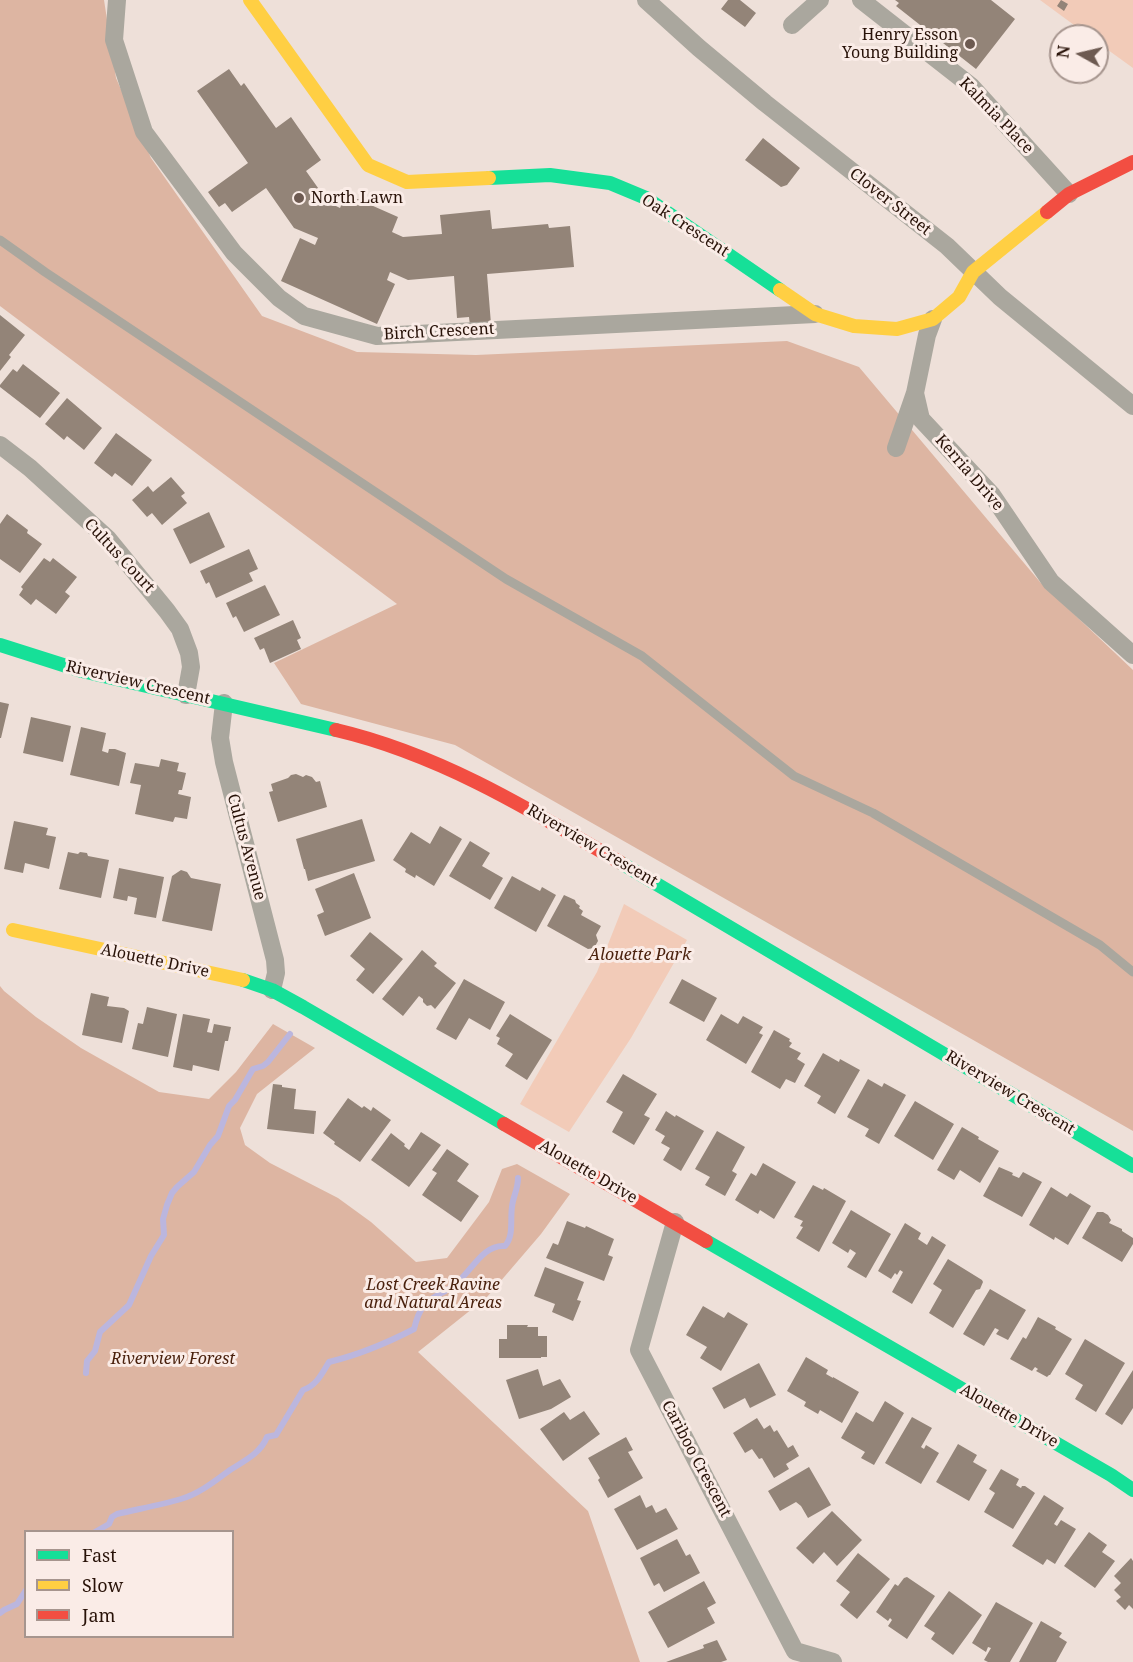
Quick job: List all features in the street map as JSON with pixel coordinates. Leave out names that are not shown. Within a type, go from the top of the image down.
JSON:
[{"type":"street","name":"Birch Crescent","points":[[117,0],[114,40],[144,132],[234,252],[279,298],[304,316],[377,336],[815,314]]},
{"type":"street","name":"Oak Crescent","points":[[250,0],[368,165],[407,182],[550,175],[610,183],[646,198],[815,314],[854,326],[897,328],[933,319],[959,297],[973,272],[1069,194],[1133,162]]},
{"type":"street","name":"Clover Street","points":[[646,0],[765,103],[947,246],[1000,297],[1133,406]]},
{"type":"street","points":[[792,24],[820,0]]},
{"type":"street","name":"Kalmia Place","points":[[861,0],[971,86],[1069,194]]},
{"type":"street","name":"Kerria Drive","points":[[933,319],[927,335],[915,393],[921,419],[992,495],[1051,582],[1133,655]]},
{"type":"street","points":[[896,448],[915,393]]},
{"type":"street","name":"Cultus Court","points":[[0,445],[30,468],[108,539],[168,611],[180,629],[189,653],[190,667],[186,695]]},
{"type":"street","name":"Riverview Crescent","points":[[0,645],[82,671],[312,724],[385,744],[453,770],[535,812],[1133,1166]]},
{"type":"street","name":"Cultus Avenue","points":[[224,703],[220,738],[224,762],[275,960],[276,973],[272,990]]},
{"type":"street","name":"Alouette Drive","points":[[13,930],[234,978],[272,990],[1101,1469],[1133,1490]]},
{"type":"street","name":"Cariboo Crescent","points":[[675,1222],[639,1350],[795,1651],[833,1662]]},
{"type":"lane","points":[[0,240],[506,579],[642,656],[794,776],[873,813],[1100,945],[1133,972]]},
{"type":"green space","points":[[0,0],[104,0],[116,78],[151,158],[262,316],[357,352],[476,355],[787,341],[859,367],[1040,582],[1133,670],[1133,1131],[455,745],[301,704],[274,663],[397,604],[0,306]]},
{"type":"green space","points":[[1040,0],[1133,0],[1133,68],[1109,51],[1109,24],[1073,24]]},
{"type":"green space","name":"Alouette Park","points":[[624,904],[687,940],[631,1038],[569,1132],[520,1104],[597,972]]},
{"type":"green space","name":"Riverview Forest","points":[[0,986],[36,1017],[81,1048],[159,1092],[209,1099],[236,1072],[273,1024],[315,1048],[257,1094],[240,1128],[245,1145],[270,1163],[338,1198],[371,1222],[416,1262],[447,1258],[489,1202],[502,1169],[517,1164],[570,1194],[541,1234],[487,1297],[418,1352],[588,1511],[640,1662],[0,1662]]},
{"type":"building","points":[[728,0],[740,0],[756,13],[745,27],[721,9]]},
{"type":"building","name":"Henry Esson Young Building","points":[[895,0],[991,0],[1015,19],[976,69],[896,6],[899,3]]},
{"type":"building","points":[[1061,0],[1068,4],[1064,11],[1057,6]]},
{"type":"building","name":"North Lawn","points":[[229,69],[241,86],[244,83],[276,128],[291,117],[321,160],[306,171],[328,202],[340,208],[346,194],[398,217],[392,232],[403,237],[442,234],[440,215],[490,210],[492,229],[548,224],[549,228],[570,226],[574,267],[487,274],[491,324],[470,326],[469,317],[457,318],[454,276],[408,280],[390,272],[387,280],[395,284],[377,324],[281,281],[300,238],[315,245],[318,238],[294,228],[266,188],[232,212],[225,203],[219,207],[208,192],[248,163],[197,91]]},
{"type":"building","points":[[763,138],[800,168],[787,185],[781,187],[745,160]]},
{"type":"building","points":[[0,315],[25,335],[0,371]]},
{"type":"building","points":[[23,364],[60,393],[40,418],[0,387],[13,369],[17,372]]},
{"type":"building","points":[[67,398],[102,428],[84,450],[67,436],[64,440],[45,424]]},
{"type":"building","points":[[116,433],[152,460],[132,486],[115,473],[112,477],[94,463]]},
{"type":"building","points":[[171,477],[185,493],[181,496],[187,503],[162,525],[152,513],[147,517],[132,500],[148,486],[153,492]]},
{"type":"building","points":[[209,512],[225,547],[190,564],[173,529]]},
{"type":"building","points":[[7,514],[42,544],[20,573],[0,559],[0,524]]},
{"type":"building","points":[[249,549],[258,569],[249,573],[253,581],[216,598],[209,582],[206,584],[200,571]]},
{"type":"building","points":[[44,558],[50,562],[53,558],[77,577],[65,592],[70,596],[56,614],[36,599],[31,605],[19,595],[23,589],[21,587]]},
{"type":"building","points":[[265,585],[280,615],[244,632],[236,616],[233,618],[226,603]]},
{"type":"building","points":[[293,620],[301,638],[297,640],[301,649],[270,663],[264,648],[260,650],[254,638]]},
{"type":"building","points":[[0,702],[9,704],[1,738],[0,738]]},
{"type":"building","points":[[31,717],[71,726],[63,762],[23,753]]},
{"type":"building","points":[[81,727],[106,733],[102,751],[108,753],[109,749],[115,749],[126,753],[119,786],[70,775]]},
{"type":"building","points":[[161,759],[179,763],[177,771],[186,773],[182,790],[179,790],[178,794],[191,797],[187,819],[175,817],[173,822],[135,814],[141,785],[130,783],[135,763],[159,767]]},
{"type":"building","points":[[296,774],[312,777],[316,782],[320,781],[327,807],[278,822],[269,792],[273,791],[271,784]]},
{"type":"building","points":[[362,819],[375,861],[308,881],[296,839]]},
{"type":"building","points":[[14,821],[48,828],[46,835],[56,837],[49,869],[25,863],[23,873],[4,869]]},
{"type":"building","points":[[440,826],[462,839],[434,886],[416,875],[415,878],[405,872],[406,869],[393,860],[411,832],[430,844]]},
{"type":"building","points":[[470,841],[490,853],[482,866],[503,878],[490,900],[449,876]]},
{"type":"building","points":[[68,852],[87,853],[88,856],[109,860],[101,898],[59,889]]},
{"type":"building","points":[[119,868],[164,877],[156,918],[134,914],[137,898],[128,896],[127,901],[113,898]]},
{"type":"building","points":[[181,870],[187,872],[191,878],[221,884],[212,931],[162,921],[172,876]]},
{"type":"building","points":[[354,873],[371,918],[325,936],[317,915],[324,912],[315,889]]},
{"type":"building","points":[[512,876],[540,891],[542,887],[556,895],[536,932],[494,908]]},
{"type":"building","points":[[564,895],[575,900],[583,911],[581,915],[601,926],[596,935],[598,941],[594,948],[588,949],[547,926]]},
{"type":"building","points":[[370,932],[403,959],[373,994],[356,980],[365,969],[350,956]]},
{"type":"building","points":[[422,950],[437,963],[434,966],[456,983],[435,1009],[431,1005],[427,1006],[419,996],[403,1016],[382,999]]},
{"type":"building","points":[[464,979],[505,1002],[490,1030],[469,1018],[456,1040],[436,1029]]},
{"type":"building","points":[[682,979],[717,998],[704,1022],[669,1003]]},
{"type":"building","points":[[91,993],[109,997],[107,1006],[124,1008],[129,1011],[122,1043],[82,1035]]},
{"type":"building","points":[[147,1007],[177,1014],[168,1057],[132,1049],[138,1023],[143,1024]]},
{"type":"building","points":[[183,1014],[210,1019],[207,1032],[212,1033],[214,1024],[231,1027],[228,1041],[225,1041],[219,1071],[193,1065],[192,1071],[173,1067]]},
{"type":"building","points":[[510,1014],[552,1040],[527,1080],[505,1066],[513,1054],[497,1044],[500,1038],[496,1036]]},
{"type":"building","points":[[721,1014],[738,1024],[743,1016],[763,1027],[759,1033],[763,1035],[746,1064],[706,1040]]},
{"type":"building","points":[[774,1030],[790,1039],[792,1043],[789,1047],[801,1053],[797,1059],[805,1064],[795,1083],[786,1079],[780,1089],[751,1072]]},
{"type":"building","points":[[823,1053],[860,1070],[835,1114],[817,1103],[821,1096],[804,1086]]},
{"type":"building","points":[[623,1074],[657,1094],[644,1115],[650,1118],[634,1145],[612,1132],[623,1112],[606,1102]]},
{"type":"building","points":[[868,1079],[882,1087],[884,1083],[906,1095],[879,1144],[865,1136],[869,1129],[847,1117]]},
{"type":"building","points":[[273,1084],[296,1089],[294,1109],[316,1111],[314,1134],[267,1129]]},
{"type":"building","points":[[348,1098],[362,1108],[364,1106],[371,1111],[373,1107],[391,1120],[360,1162],[334,1144],[335,1142],[323,1133]]},
{"type":"building","points":[[915,1101],[954,1124],[933,1160],[894,1136]]},
{"type":"building","points":[[666,1111],[704,1131],[681,1171],[663,1160],[670,1148],[661,1143],[665,1136],[655,1130]]},
{"type":"building","points":[[962,1127],[999,1151],[980,1183],[960,1170],[954,1180],[937,1170]]},
{"type":"building","points":[[717,1131],[745,1147],[732,1171],[737,1174],[725,1196],[705,1185],[710,1177],[695,1169]]},
{"type":"building","points":[[421,1132],[441,1145],[409,1187],[371,1160],[391,1133],[409,1150]]},
{"type":"building","points":[[447,1149],[469,1164],[457,1181],[479,1196],[461,1222],[422,1195],[437,1173],[432,1170]]},
{"type":"building","points":[[763,1163],[796,1182],[774,1219],[760,1210],[758,1214],[735,1200],[751,1173],[756,1176]]},
{"type":"building","points":[[999,1167],[1019,1178],[1023,1172],[1042,1182],[1022,1217],[983,1196]]},
{"type":"building","points":[[813,1185],[823,1190],[824,1188],[846,1201],[819,1252],[796,1238],[803,1227],[800,1226],[803,1221],[794,1217]]},
{"type":"building","points":[[1051,1187],[1067,1197],[1070,1193],[1091,1206],[1068,1245],[1055,1237],[1054,1240],[1029,1225]]},
{"type":"building","points":[[851,1210],[891,1234],[866,1278],[847,1267],[856,1253],[850,1249],[848,1253],[832,1243]]},
{"type":"building","points":[[1097,1212],[1108,1215],[1111,1220],[1109,1223],[1122,1229],[1133,1238],[1133,1244],[1122,1262],[1082,1238]]},
{"type":"building","points":[[567,1221],[585,1228],[586,1226],[614,1239],[608,1255],[613,1257],[604,1281],[546,1258],[553,1243],[558,1245]]},
{"type":"building","points":[[905,1223],[921,1233],[918,1239],[927,1245],[932,1236],[946,1245],[912,1304],[892,1292],[903,1272],[900,1270],[891,1279],[878,1271]]},
{"type":"building","points":[[948,1259],[983,1282],[953,1328],[929,1313],[942,1290],[933,1284]]},
{"type":"building","points":[[545,1267],[584,1282],[577,1300],[581,1301],[573,1321],[552,1312],[555,1304],[534,1296]]},
{"type":"building","points":[[990,1289],[1026,1310],[1008,1340],[996,1334],[999,1330],[995,1328],[984,1346],[963,1334]]},
{"type":"building","points":[[703,1306],[724,1318],[728,1312],[748,1324],[721,1371],[700,1358],[707,1347],[686,1335]]},
{"type":"building","points":[[1038,1317],[1072,1339],[1047,1377],[1036,1371],[1038,1369],[1035,1367],[1032,1371],[1010,1359],[1023,1337],[1026,1339]]},
{"type":"building","points":[[507,1325],[538,1327],[538,1336],[547,1336],[547,1357],[499,1358],[499,1339],[507,1339]]},
{"type":"building","points":[[1085,1339],[1125,1363],[1096,1412],[1075,1399],[1083,1385],[1065,1374]]},
{"type":"building","points":[[806,1357],[828,1370],[826,1374],[859,1392],[842,1423],[820,1410],[818,1414],[804,1406],[806,1402],[787,1391]]},
{"type":"building","points":[[759,1363],[776,1395],[750,1408],[745,1398],[724,1409],[712,1388]]},
{"type":"building","points":[[538,1369],[543,1386],[560,1379],[571,1397],[551,1409],[519,1419],[506,1380]]},
{"type":"building","points":[[1133,1370],[1133,1408],[1122,1425],[1105,1414]]},
{"type":"building","points":[[885,1401],[904,1413],[874,1465],[861,1458],[865,1452],[841,1438],[856,1412],[873,1422]]},
{"type":"building","points":[[584,1411],[600,1434],[563,1461],[540,1429],[564,1412],[570,1420]]},
{"type":"building","points":[[912,1417],[932,1428],[921,1447],[924,1449],[926,1445],[939,1453],[921,1484],[885,1463]]},
{"type":"building","points":[[757,1418],[764,1429],[770,1425],[774,1432],[777,1430],[788,1448],[793,1445],[799,1456],[786,1464],[789,1469],[774,1478],[762,1458],[759,1459],[752,1449],[745,1453],[733,1433]]},
{"type":"building","points":[[626,1437],[633,1450],[628,1452],[643,1478],[608,1498],[588,1458]]},
{"type":"building","points":[[958,1444],[977,1455],[973,1462],[987,1470],[969,1501],[936,1482]]},
{"type":"building","points":[[809,1467],[831,1505],[808,1518],[796,1502],[780,1511],[768,1491]]},
{"type":"building","points":[[1001,1469],[1019,1479],[1016,1485],[1021,1488],[1025,1486],[1035,1493],[1013,1529],[984,1512],[995,1493],[989,1489]]},
{"type":"building","points":[[640,1495],[646,1508],[652,1505],[656,1513],[666,1508],[678,1529],[637,1550],[614,1509]]},
{"type":"building","points":[[1044,1495],[1064,1508],[1054,1524],[1057,1526],[1061,1520],[1076,1529],[1055,1564],[1047,1559],[1043,1565],[1012,1546]]},
{"type":"building","points":[[832,1511],[862,1540],[837,1566],[824,1552],[813,1564],[796,1548]]},
{"type":"building","points":[[1089,1532],[1107,1545],[1102,1552],[1115,1561],[1095,1588],[1064,1566]]},
{"type":"building","points":[[677,1539],[686,1556],[690,1554],[700,1573],[664,1592],[659,1583],[654,1586],[640,1558]]},
{"type":"building","points":[[858,1553],[890,1579],[857,1619],[840,1605],[850,1592],[836,1581]]},
{"type":"building","points":[[1131,1558],[1133,1561],[1133,1609],[1129,1605],[1125,1610],[1116,1601],[1121,1597],[1114,1590],[1121,1583],[1114,1576]]},
{"type":"building","points":[[907,1577],[935,1596],[907,1639],[888,1626],[892,1620],[890,1618],[888,1621],[876,1612],[895,1584],[898,1586]]},
{"type":"building","points":[[704,1581],[716,1603],[707,1608],[715,1623],[668,1648],[648,1612]]},
{"type":"building","points":[[949,1591],[982,1615],[953,1655],[931,1639],[935,1633],[924,1626]]},
{"type":"building","points":[[996,1602],[1033,1623],[1010,1662],[984,1660],[991,1648],[988,1647],[986,1652],[972,1643]]},
{"type":"building","points":[[1041,1621],[1062,1633],[1059,1637],[1067,1642],[1056,1662],[1019,1662]]},
{"type":"building","points":[[717,1640],[727,1660],[721,1662],[666,1662],[704,1648],[703,1645]]},
{"type":"waterway","points":[[86,1373],[87,1361],[95,1351],[100,1332],[129,1305],[151,1256],[164,1235],[163,1219],[172,1193],[194,1172],[218,1136],[229,1106],[253,1069],[268,1062],[290,1034]]},
{"type":"waterway","points":[[98,1530],[109,1524],[112,1517],[117,1514],[181,1499],[207,1487],[251,1456],[267,1437],[276,1435],[303,1390],[315,1383],[329,1362],[372,1348],[414,1329],[416,1320],[427,1303],[460,1280],[483,1254],[505,1246],[508,1242],[518,1178]]},
{"type":"waterway","points":[[0,1613],[17,1604],[24,1593]]},
{"type":"traffic: fast","points":[[489,178],[550,175],[610,183],[646,198],[780,290]]},
{"type":"traffic: fast","points":[[0,645],[82,671],[336,730]]},
{"type":"traffic: fast","points":[[621,863],[1133,1166]]},
{"type":"traffic: fast","points":[[243,980],[272,990],[303,1007],[504,1124]]},
{"type":"traffic: fast","points":[[706,1241],[1111,1475],[1133,1490]]},
{"type":"traffic: slow","points":[[250,0],[368,165],[407,182],[489,178]]},
{"type":"traffic: slow","points":[[780,290],[815,314],[854,326],[897,329],[933,319],[959,297],[973,272],[1047,212]]},
{"type":"traffic: slow","points":[[13,930],[243,980]]},
{"type":"traffic: jam","points":[[1047,212],[1069,194],[1133,162]]},
{"type":"traffic: jam","points":[[336,730],[374,740],[448,769],[553,823],[621,863]]},
{"type":"traffic: jam","points":[[504,1124],[706,1241]]},
{"type":"place","name":"Henry Esson Young Building","points":[[970,44]]},
{"type":"place","name":"North Lawn","points":[[299,198]]},
{"type":"park label","name":"Lost Creek Ravine and Natural Areas","points":[[433,1294]]}]
